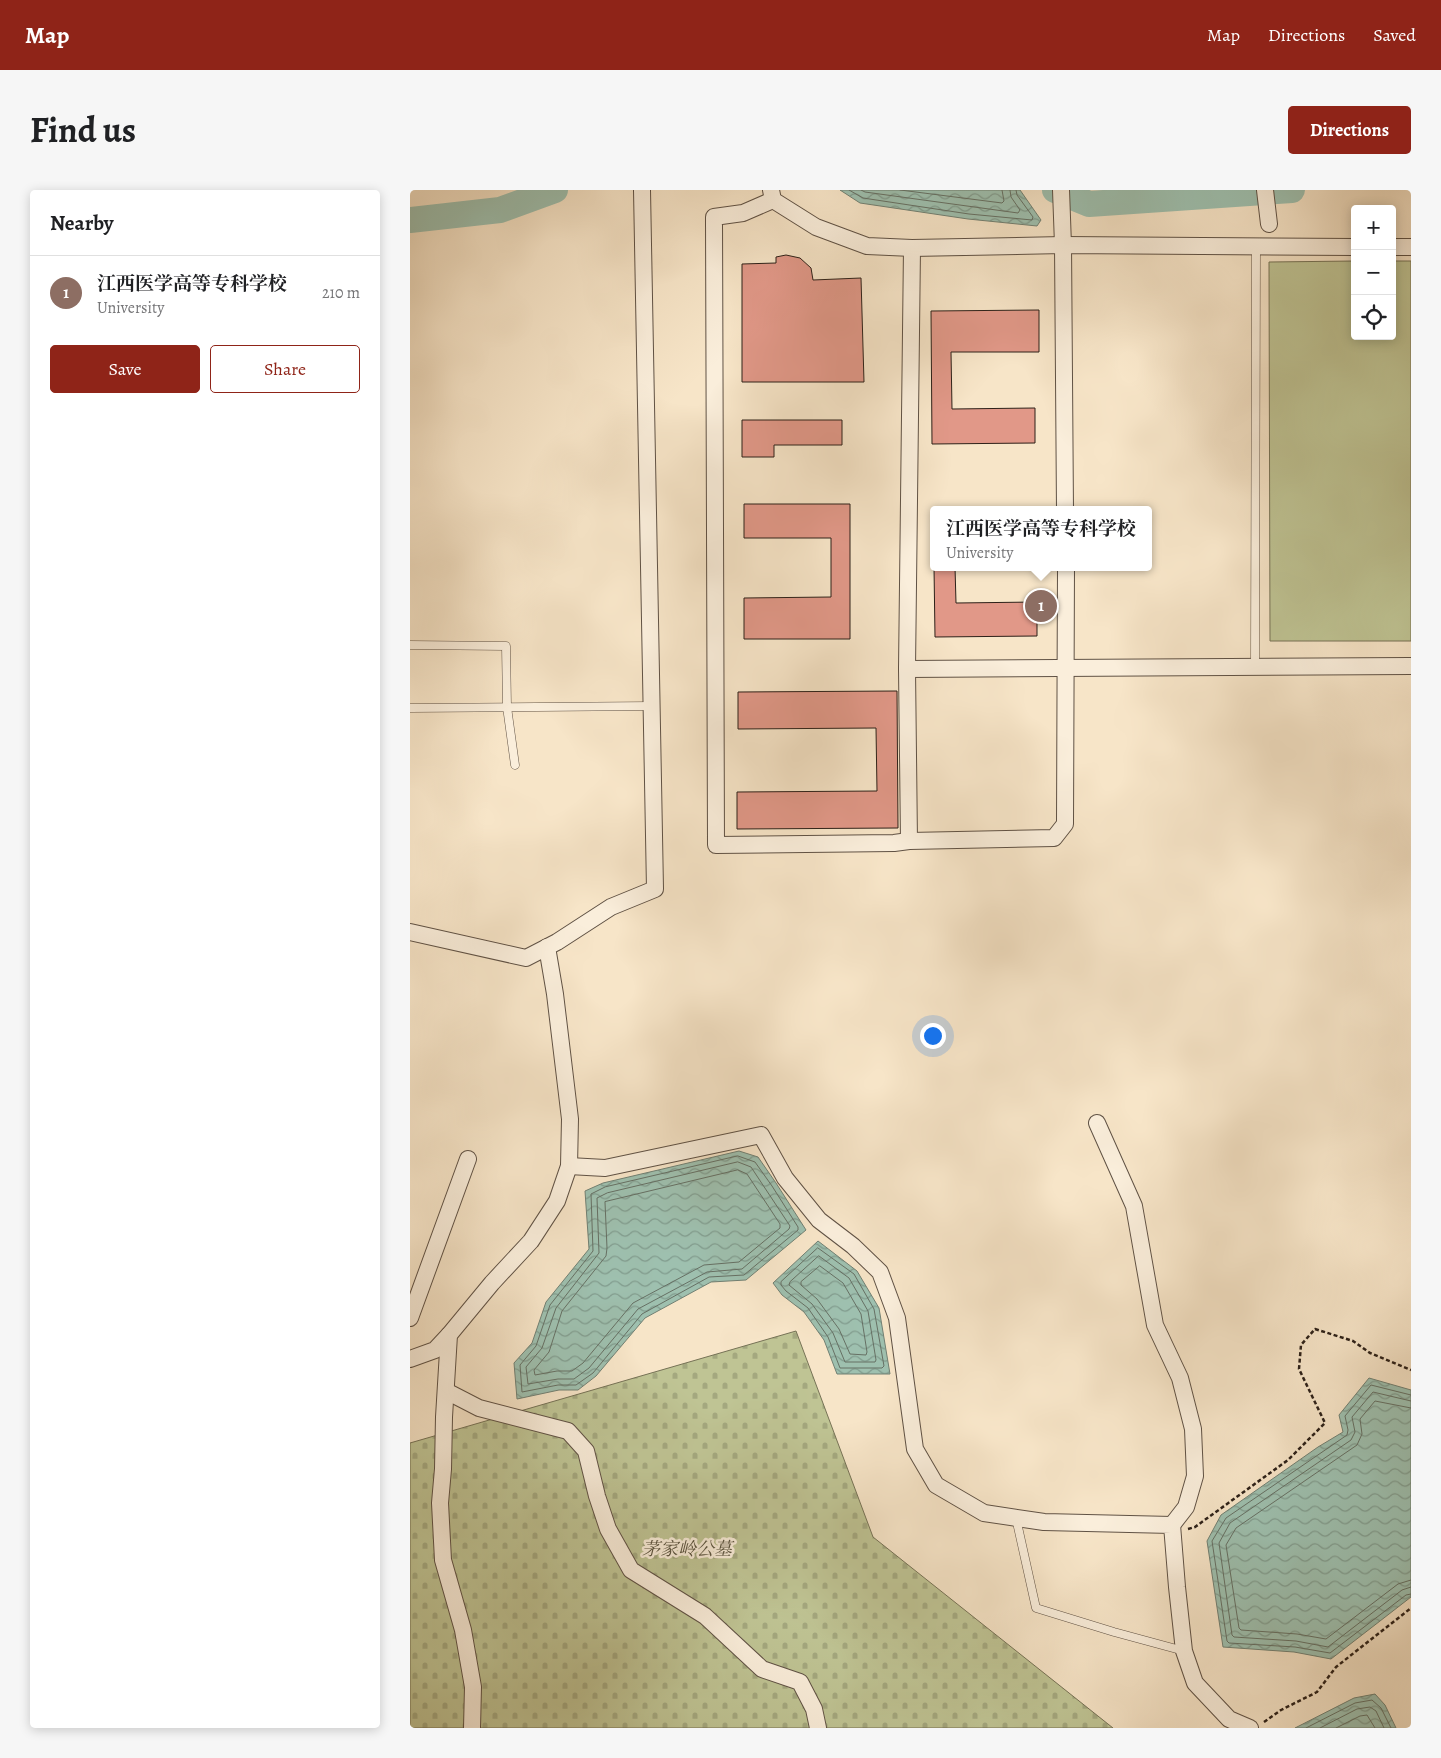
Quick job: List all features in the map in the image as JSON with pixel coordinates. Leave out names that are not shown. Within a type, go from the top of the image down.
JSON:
[{"type":"street","points":[[1061,190],[1064,245],[1065,506]]},
{"type":"street","points":[[1265,190],[1267,238]]},
{"type":"street","points":[[1066,571],[1065,824],[1054,838],[909,841],[894,843],[716,845],[714,217],[743,213],[772,195],[816,227],[867,246],[912,248],[1064,245],[1267,238],[1351,247]]},
{"type":"street","points":[[410,932],[526,958],[611,907],[655,889],[642,198]]},
{"type":"street","points":[[1396,247],[1411,247]]},
{"type":"street","points":[[909,841],[907,669],[912,248]]},
{"type":"street","points":[[907,669],[1411,666]]},
{"type":"street","points":[[410,1359],[435,1350],[531,1242],[557,1201],[568,1166],[570,1119],[555,994],[547,947]]},
{"type":"street","points":[[1097,1123],[1134,1206],[1154,1325],[1180,1378],[1193,1429],[1195,1476],[1186,1506],[1172,1530],[1184,1651],[1195,1682],[1229,1719],[1256,1726]]},
{"type":"street","points":[[568,1166],[605,1168],[761,1135],[785,1178],[819,1220],[853,1246],[880,1272],[897,1318],[915,1449],[936,1486],[984,1513],[1044,1522],[1172,1530]]},
{"type":"street","points":[[410,1318],[468,1160]]},
{"type":"street","points":[[449,1334],[444,1469],[440,1503],[443,1560],[463,1630],[473,1687],[472,1728]]},
{"type":"street","points":[[446,1391],[479,1408],[568,1431],[586,1451],[597,1496],[608,1529],[631,1570],[705,1616],[762,1668],[800,1682],[814,1709],[818,1728]]},
{"type":"lane","points":[[1256,667],[1267,238]]},
{"type":"lane","points":[[410,644],[506,646],[507,707],[515,765]]},
{"type":"lane","points":[[410,708],[652,706]]},
{"type":"lane","points":[[1016,1518],[1036,1608],[1184,1651]]},
{"type":"path","points":[[1172,1530],[1195,1527],[1288,1460],[1325,1423],[1299,1369],[1301,1345],[1315,1329],[1353,1342],[1370,1354],[1411,1370]]},
{"type":"path","points":[[1256,1726],[1281,1710],[1317,1692],[1336,1667],[1411,1608]]},
{"type":"green space","points":[[1351,261],[1351,340],[1396,340],[1396,261],[1411,261],[1411,641],[1270,641],[1269,262]]},
{"type":"green space","name":"茅家岭公墓","points":[[796,1331],[873,1537],[1113,1728],[410,1728],[410,1443]]},
{"type":"water","points":[[840,190],[1020,190],[1041,220],[1037,226],[968,219],[860,203]]},
{"type":"water","points":[[739,1151],[758,1157],[806,1230],[746,1280],[711,1282],[645,1318],[596,1376],[578,1390],[559,1390],[517,1399],[514,1363],[532,1343],[546,1302],[589,1249],[585,1191],[603,1183]]},
{"type":"water","points":[[818,1241],[857,1271],[879,1308],[890,1374],[837,1374],[824,1340],[804,1312],[782,1295],[773,1283]]},
{"type":"water","points":[[1369,1378],[1411,1390],[1411,1597],[1331,1659],[1294,1652],[1223,1647],[1207,1541],[1221,1515],[1318,1447],[1343,1432],[1339,1415]]},
{"type":"water","points":[[1375,1694],[1385,1705],[1396,1728],[1295,1728],[1354,1698]]},
{"type":"building","points":[[786,255],[800,258],[811,268],[813,280],[861,278],[864,382],[742,382],[742,264],[776,263],[776,257]]},
{"type":"building","points":[[1039,310],[1039,352],[951,352],[952,409],[1035,408],[1035,443],[932,444],[931,311]]},
{"type":"building","points":[[742,420],[842,420],[842,445],[774,445],[774,457],[742,457]]},
{"type":"building","points":[[744,504],[850,504],[850,639],[744,639],[744,598],[831,597],[831,538],[744,538]]},
{"type":"building","points":[[934,571],[955,571],[956,603],[1037,602],[1037,636],[935,637]]},
{"type":"building","points":[[897,691],[898,828],[737,829],[737,792],[877,791],[876,728],[738,729],[738,692]]},
{"type":"waterway","points":[[410,220],[500,210],[555,190]]},
{"type":"waterway","points":[[1055,190],[1089,204],[1292,190]]},
{"type":"place","name":"江西医学高等专科学校","points":[[1041,606]]}]
